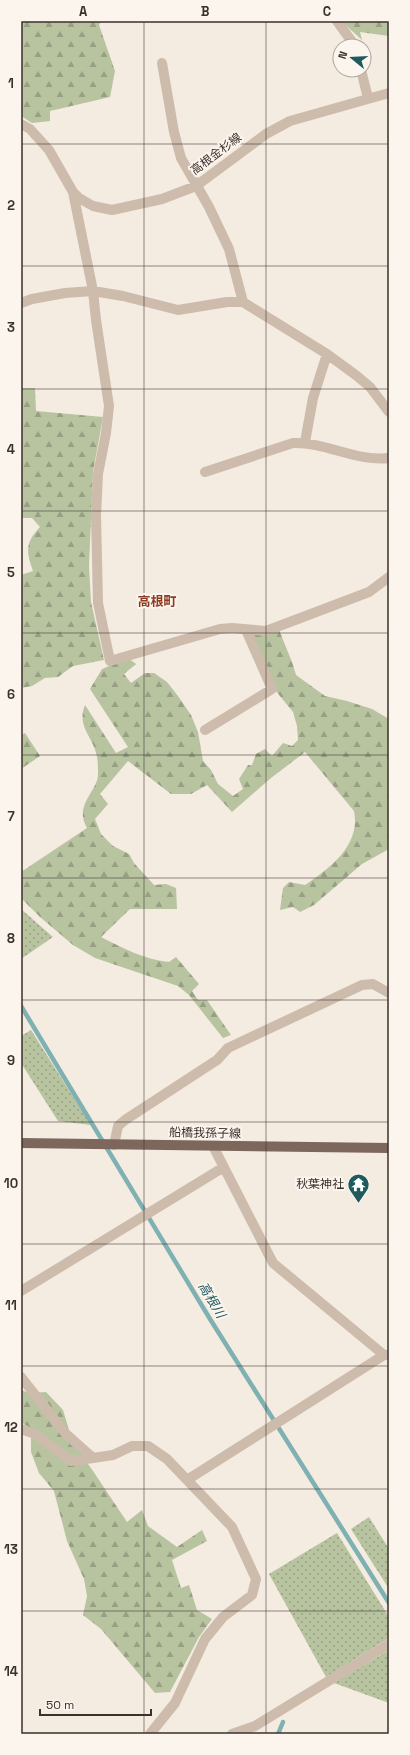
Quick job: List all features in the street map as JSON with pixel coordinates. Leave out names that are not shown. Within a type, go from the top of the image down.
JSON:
[{"type":"main road","name":"船橋我孫子線","points":[[21,1143],[389,1148]]},
{"type":"street","points":[[337,21],[349,38]]},
{"type":"street","points":[[162,63],[174,132],[181,158],[209,207],[229,249],[243,302]]},
{"type":"street","points":[[363,78],[368,98]]},
{"type":"street","name":"高根金杉線","points":[[21,124],[30,129],[49,150],[73,192],[79,198],[93,206],[112,210],[162,199],[196,186],[266,134],[290,121],[389,93]]},
{"type":"street","points":[[73,192],[93,291],[109,406],[106,433],[98,474],[96,516],[98,603],[110,661],[220,629],[232,628],[266,631],[369,592],[389,577]]},
{"type":"street","points":[[21,303],[32,299],[65,293],[93,291],[123,296],[178,310],[227,302],[243,302],[327,354],[370,387],[389,412]]},
{"type":"street","points":[[305,442],[313,398],[327,354]]},
{"type":"street","points":[[205,472],[293,443],[305,442],[352,455],[380,459],[389,458]]},
{"type":"street","points":[[205,730],[272,689],[246,630]]},
{"type":"street","points":[[114,1145],[118,1126],[125,1120],[217,1060],[228,1048],[362,985],[373,984],[383,988],[389,993]]},
{"type":"street","points":[[187,1480],[282,1419],[387,1355],[273,1263],[213,1146]]},
{"type":"street","points":[[21,1291],[224,1167]]},
{"type":"street","points":[[21,1377],[66,1434],[94,1458]]},
{"type":"street","points":[[21,1429],[36,1434],[71,1461],[113,1455],[132,1446],[148,1446],[166,1459],[232,1527],[256,1579],[252,1595],[223,1617],[205,1639],[175,1704],[150,1734]]},
{"type":"street","points":[[232,1734],[255,1726],[389,1644]]},
{"type":"green space","points":[[21,21],[101,21],[99,25],[115,71],[110,97],[50,111],[50,121],[32,123],[21,116]]},
{"type":"green space","points":[[341,21],[389,21],[389,36],[360,32],[362,38]]},
{"type":"green space","points":[[21,388],[35,388],[36,411],[103,417],[93,472],[89,566],[91,602],[104,660],[73,666],[58,677],[45,678],[32,686],[21,688],[21,575],[33,571],[28,548],[29,543],[40,527],[32,518],[21,518]]},
{"type":"green space","points":[[279,630],[296,675],[325,696],[372,709],[389,719],[389,849],[362,864],[314,905],[300,912],[293,907],[280,910],[283,888],[289,882],[305,885],[333,863],[348,845],[353,835],[355,823],[354,811],[305,752],[271,778],[232,812],[207,785],[191,794],[171,794],[128,761],[100,794],[108,804],[95,819],[101,834],[113,846],[129,854],[134,863],[154,885],[166,884],[176,888],[177,909],[130,909],[101,937],[134,953],[151,959],[169,962],[176,957],[199,984],[192,991],[198,1000],[207,1000],[231,1035],[223,1038],[189,995],[178,986],[95,958],[73,945],[40,917],[21,898],[21,872],[87,828],[83,819],[83,812],[88,798],[95,786],[98,769],[95,750],[84,726],[83,713],[85,705],[116,753],[128,747],[90,689],[102,669],[128,658],[136,664],[124,674],[131,683],[145,673],[154,673],[167,682],[191,715],[198,732],[203,761],[211,770],[218,784],[233,796],[243,789],[239,779],[248,765],[252,765],[256,754],[265,749],[272,756],[283,743],[292,746],[298,740],[297,726],[293,712],[275,690],[253,635],[266,635]]},
{"type":"green space","points":[[25,733],[40,756],[21,769],[21,735]]},
{"type":"green space","points":[[21,909],[53,937],[21,959]]},
{"type":"green space","points":[[31,1030],[91,1125],[58,1121],[21,1063],[21,1036]]},
{"type":"green space","points":[[21,1390],[29,1393],[46,1392],[63,1410],[73,1443],[127,1522],[142,1510],[148,1526],[177,1547],[202,1530],[207,1541],[172,1560],[181,1588],[189,1585],[197,1610],[212,1619],[199,1637],[170,1692],[155,1693],[101,1629],[83,1615],[87,1596],[84,1579],[67,1541],[54,1491],[39,1473],[31,1452],[31,1429],[21,1422]]},
{"type":"green space","points":[[369,1517],[389,1549],[389,1589],[351,1529]]},
{"type":"green space","points":[[337,1533],[389,1617],[389,1638],[326,1677],[269,1574]]},
{"type":"green space","points":[[389,1650],[389,1703],[334,1683]]},
{"type":"waterway","name":"高根川","points":[[21,1006],[210,1319],[389,1603]]},
{"type":"waterway","points":[[278,1734],[283,1722]]},
{"type":"place","name":"秋葉神社","points":[[359,1204]]},
{"type":"district","name":"高根町","points":[[157,601]]}]
